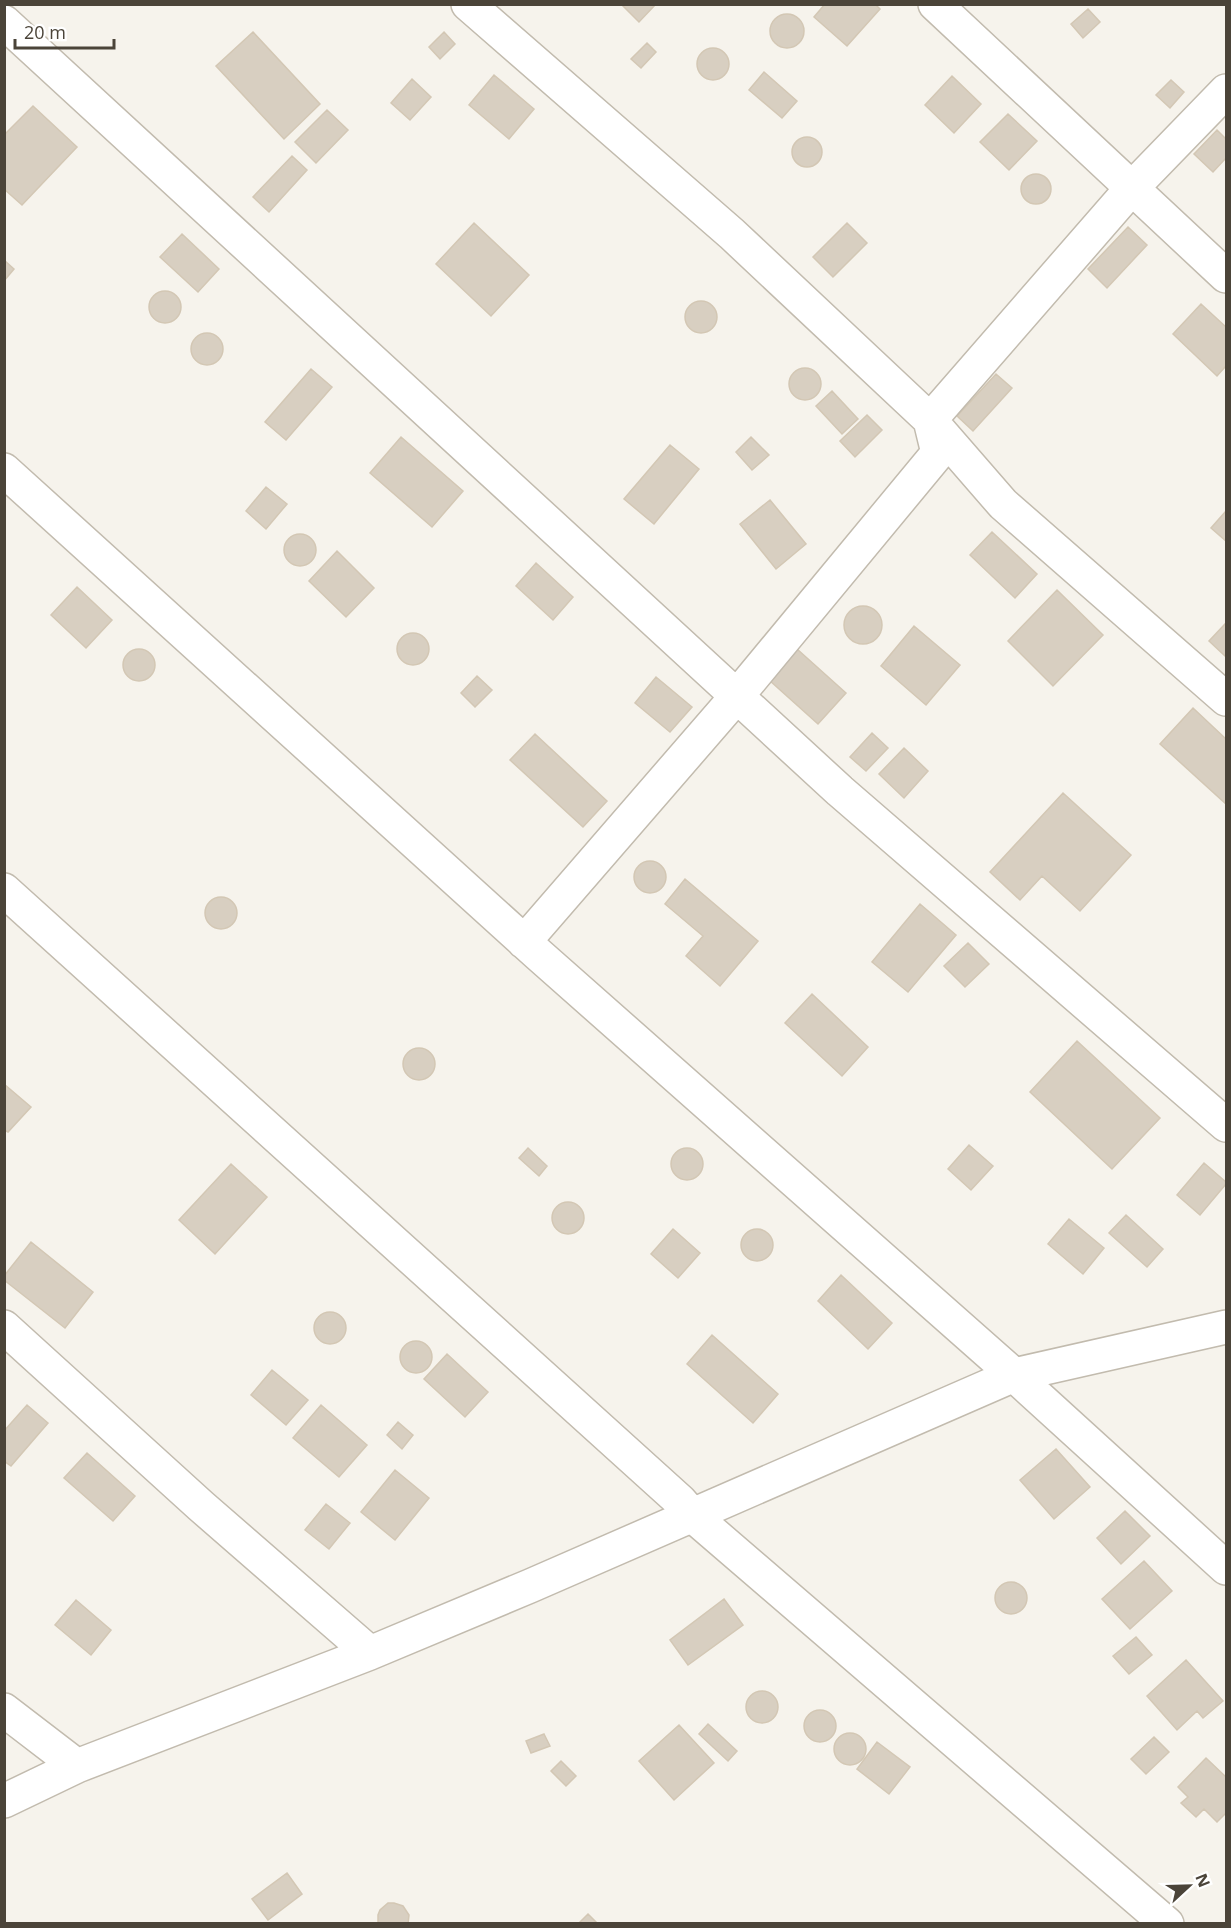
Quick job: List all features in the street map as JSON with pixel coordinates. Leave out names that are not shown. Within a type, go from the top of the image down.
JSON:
[{"type":"street","points":[[468,4],[732,234],[930,420],[1003,504],[1227,699]]},
{"type":"street","points":[[935,4],[1227,276]]},
{"type":"street","points":[[4,22],[858,807],[1227,1125]]},
{"type":"street","points":[[930,420],[1131,189],[1227,91]]},
{"type":"street","points":[[524,942],[736,696],[938,453],[930,420]]},
{"type":"street","points":[[4,470],[524,942],[1014,1375],[1227,1568]]},
{"type":"street","points":[[4,890],[680,1501],[692,1515],[1167,1923]]},
{"type":"street","points":[[4,1327],[201,1506],[370,1653]]},
{"type":"street","points":[[4,1801],[77,1766],[370,1653],[530,1586],[1014,1375],[1227,1327]]},
{"type":"street","points":[[4,1710],[77,1766]]},
{"type":"building","points":[[621,4],[656,4],[639,22]]},
{"type":"building","points":[[825,4],[875,4],[880,9],[847,46],[814,17]]},
{"type":"building","points":[[1088,9],[1100,22],[1083,38],[1071,24]]},
{"type":"building","points":[[787,14],[799,19],[804,31],[799,43],[787,48],[775,43],[770,31],[775,19]]},
{"type":"building","points":[[253,32],[320,104],[284,139],[216,66]]},
{"type":"building","points":[[444,32],[455,44],[440,59],[429,47]]},
{"type":"building","points":[[647,43],[656,52],[641,68],[631,59]]},
{"type":"building","points":[[713,48],[724,53],[729,64],[724,75],[713,80],[702,75],[697,64],[702,53]]},
{"type":"building","points":[[764,72],[797,101],[782,118],[749,90]]},
{"type":"building","points":[[494,75],[534,109],[509,139],[469,105]]},
{"type":"building","points":[[952,76],[981,104],[954,133],[925,105]]},
{"type":"building","points":[[412,79],[431,97],[410,120],[391,103]]},
{"type":"building","points":[[1171,80],[1184,92],[1170,108],[1156,95]]},
{"type":"building","points":[[33,106],[77,147],[22,205],[4,189],[4,135]]},
{"type":"building","points":[[327,110],[348,130],[316,163],[295,142]]},
{"type":"building","points":[[1008,114],[1037,141],[1009,170],[980,142]]},
{"type":"building","points":[[1217,130],[1226,139],[1226,158],[1213,172],[1194,154]]},
{"type":"building","points":[[807,137],[818,141],[822,152],[818,163],[807,167],[796,163],[792,152],[796,141]]},
{"type":"building","points":[[292,156],[307,170],[269,212],[253,197]]},
{"type":"building","points":[[1036,174],[1042,175],[1050,183],[1050,195],[1042,203],[1036,204],[1030,203],[1022,195],[1021,189],[1022,183],[1030,175]]},
{"type":"building","points":[[474,223],[529,275],[491,316],[436,264]]},
{"type":"building","points":[[847,223],[867,243],[833,277],[813,257]]},
{"type":"building","points":[[1128,227],[1147,245],[1107,288],[1088,269]]},
{"type":"building","points":[[182,234],[219,269],[198,292],[160,257]]},
{"type":"building","points":[[4,260],[14,269],[4,281]]},
{"type":"building","points":[[165,291],[176,296],[181,307],[176,318],[165,323],[154,318],[149,307],[154,296]]},
{"type":"building","points":[[701,301],[712,306],[717,317],[712,328],[701,333],[690,328],[685,317],[690,306]]},
{"type":"building","points":[[1201,304],[1226,327],[1226,366],[1217,376],[1173,334]]},
{"type":"building","points":[[207,333],[218,338],[223,349],[218,360],[207,365],[196,360],[191,349],[196,338]]},
{"type":"building","points":[[805,368],[816,373],[821,384],[816,395],[805,400],[794,395],[789,384],[794,373]]},
{"type":"building","points":[[311,369],[332,387],[286,440],[265,422]]},
{"type":"building","points":[[996,374],[1012,388],[973,431],[957,416]]},
{"type":"building","points":[[832,391],[858,419],[842,434],[816,406]]},
{"type":"building","points":[[867,415],[882,430],[855,457],[840,441]]},
{"type":"building","points":[[401,437],[463,491],[432,527],[370,473]]},
{"type":"building","points":[[751,437],[769,455],[752,470],[736,452]]},
{"type":"building","points":[[670,445],[699,469],[654,524],[624,499]]},
{"type":"building","points":[[266,487],[287,504],[266,529],[246,511]]},
{"type":"building","points":[[770,500],[806,544],[776,569],[740,524]]},
{"type":"building","points":[[1226,511],[1226,541],[1211,528]]},
{"type":"building","points":[[992,532],[1037,574],[1015,598],[970,555]]},
{"type":"building","points":[[300,534],[311,539],[316,550],[311,561],[300,566],[289,561],[284,550],[289,539]]},
{"type":"building","points":[[337,551],[374,588],[346,617],[309,581]]},
{"type":"building","points":[[536,563],[573,597],[553,620],[516,586]]},
{"type":"building","points":[[77,587],[112,620],[86,648],[51,615]]},
{"type":"building","points":[[1057,590],[1103,635],[1053,686],[1008,641]]},
{"type":"building","points":[[863,606],[870,607],[876,612],[881,618],[881,632],[876,638],[870,643],[863,644],[856,643],[850,638],[845,632],[844,625],[845,618],[850,612],[856,607]]},
{"type":"building","points":[[1226,623],[1226,655],[1225,656],[1209,641]]},
{"type":"building","points":[[914,626],[960,665],[926,705],[881,666]]},
{"type":"building","points":[[413,633],[424,638],[429,649],[424,660],[413,665],[402,660],[397,649],[402,638]]},
{"type":"building","points":[[139,649],[150,654],[155,665],[150,676],[139,681],[128,676],[123,665],[128,654]]},
{"type":"building","points":[[797,649],[846,693],[818,724],[769,680]]},
{"type":"building","points":[[477,676],[492,690],[475,707],[461,693]]},
{"type":"building","points":[[656,677],[692,707],[670,732],[635,703]]},
{"type":"building","points":[[1193,708],[1226,739],[1226,804],[1160,744]]},
{"type":"building","points":[[872,733],[888,748],[866,771],[850,757]]},
{"type":"building","points":[[535,734],[607,801],[583,827],[510,760]]},
{"type":"building","points":[[904,748],[928,771],[904,798],[879,774]]},
{"type":"building","points":[[1063,793],[1131,855],[1080,911],[1042,876],[1020,900],[990,872]]},
{"type":"building","points":[[650,861],[661,866],[666,877],[661,888],[650,893],[639,888],[634,877],[639,866]]},
{"type":"building","points":[[685,879],[758,941],[720,986],[686,956],[703,936],[665,904]]},
{"type":"building","points":[[221,897],[232,902],[237,913],[232,924],[221,929],[210,924],[205,913],[210,902]]},
{"type":"building","points":[[920,904],[956,935],[908,992],[872,962]]},
{"type":"building","points":[[968,943],[989,964],[965,987],[944,966]]},
{"type":"building","points":[[812,994],[868,1047],[842,1076],[785,1023]]},
{"type":"building","points":[[1077,1041],[1160,1118],[1112,1169],[1030,1092]]},
{"type":"building","points":[[419,1048],[430,1053],[435,1064],[430,1075],[419,1080],[408,1075],[403,1064],[408,1053]]},
{"type":"building","points":[[4,1084],[31,1107],[8,1132],[4,1130]]},
{"type":"building","points":[[969,1145],[993,1166],[971,1190],[948,1169]]},
{"type":"building","points":[[528,1148],[547,1166],[539,1176],[519,1158]]},
{"type":"building","points":[[687,1148],[698,1153],[703,1164],[698,1175],[687,1180],[676,1175],[671,1164],[676,1153]]},
{"type":"building","points":[[1204,1163],[1226,1184],[1200,1215],[1177,1195]]},
{"type":"building","points":[[231,1164],[267,1197],[215,1254],[179,1220]]},
{"type":"building","points":[[568,1202],[579,1207],[584,1218],[579,1229],[568,1234],[557,1229],[552,1218],[557,1207]]},
{"type":"building","points":[[1126,1215],[1163,1249],[1147,1267],[1109,1233]]},
{"type":"building","points":[[1069,1219],[1104,1248],[1083,1274],[1048,1244]]},
{"type":"building","points":[[673,1229],[700,1253],[678,1278],[651,1254]]},
{"type":"building","points":[[757,1229],[768,1234],[773,1245],[768,1256],[757,1261],[746,1256],[741,1245],[746,1234]]},
{"type":"building","points":[[31,1242],[93,1292],[65,1328],[4,1280],[4,1276]]},
{"type":"building","points":[[841,1275],[892,1323],[868,1349],[818,1301]]},
{"type":"building","points":[[330,1312],[341,1317],[346,1328],[341,1339],[330,1344],[319,1339],[314,1328],[319,1317]]},
{"type":"building","points":[[712,1335],[778,1394],[753,1423],[687,1364]]},
{"type":"building","points":[[416,1341],[427,1346],[432,1357],[427,1368],[416,1373],[405,1368],[400,1357],[405,1346]]},
{"type":"building","points":[[447,1354],[488,1392],[465,1417],[424,1379]]},
{"type":"building","points":[[272,1370],[308,1400],[286,1425],[251,1395]]},
{"type":"building","points":[[27,1405],[48,1423],[11,1466],[4,1461],[4,1431]]},
{"type":"building","points":[[321,1405],[367,1445],[339,1477],[293,1438]]},
{"type":"building","points":[[398,1422],[413,1435],[402,1449],[387,1435]]},
{"type":"building","points":[[1056,1449],[1090,1487],[1054,1519],[1020,1480]]},
{"type":"building","points":[[87,1453],[135,1496],[113,1521],[64,1478]]},
{"type":"building","points":[[395,1470],[429,1498],[395,1540],[361,1512]]},
{"type":"building","points":[[326,1504],[350,1523],[329,1549],[305,1530]]},
{"type":"building","points":[[1125,1511],[1150,1536],[1121,1564],[1097,1538]]},
{"type":"building","points":[[1144,1561],[1172,1591],[1130,1629],[1102,1599]]},
{"type":"building","points":[[1011,1582],[1022,1587],[1027,1598],[1022,1609],[1011,1614],[1000,1609],[995,1598],[1000,1587]]},
{"type":"building","points":[[724,1599],[743,1625],[688,1665],[670,1640]]},
{"type":"building","points":[[76,1600],[111,1630],[91,1655],[55,1625]]},
{"type":"building","points":[[1136,1637],[1152,1655],[1129,1674],[1113,1656]]},
{"type":"building","points":[[1186,1660],[1223,1701],[1203,1718],[1197,1711],[1177,1730],[1147,1696]]},
{"type":"building","points":[[762,1691],[773,1696],[778,1707],[773,1718],[762,1723],[751,1718],[746,1707],[751,1696]]},
{"type":"building","points":[[820,1710],[831,1715],[836,1726],[831,1737],[820,1742],[809,1737],[804,1726],[809,1715]]},
{"type":"building","points":[[708,1724],[737,1751],[728,1761],[699,1734]]},
{"type":"building","points":[[679,1725],[714,1763],[674,1800],[639,1761]]},
{"type":"building","points":[[850,1733],[861,1738],[866,1749],[861,1760],[850,1765],[839,1760],[834,1749],[839,1738]]},
{"type":"building","points":[[544,1734],[550,1746],[531,1753],[526,1741]]},
{"type":"building","points":[[1154,1737],[1169,1752],[1146,1774],[1131,1759]]},
{"type":"building","points":[[877,1742],[910,1767],[889,1794],[857,1769]]},
{"type":"building","points":[[1206,1758],[1226,1777],[1226,1813],[1217,1822],[1204,1809],[1196,1817],[1181,1803],[1188,1797],[1178,1787]]},
{"type":"building","points":[[561,1761],[576,1776],[566,1786],[551,1771]]},
{"type":"building","points":[[287,1873],[302,1894],[268,1920],[252,1899]]},
{"type":"building","points":[[388,1903],[403,1906],[409,1915],[408,1924],[378,1924],[380,1910]]},
{"type":"building","points":[[588,1914],[598,1924],[578,1924]]}]
